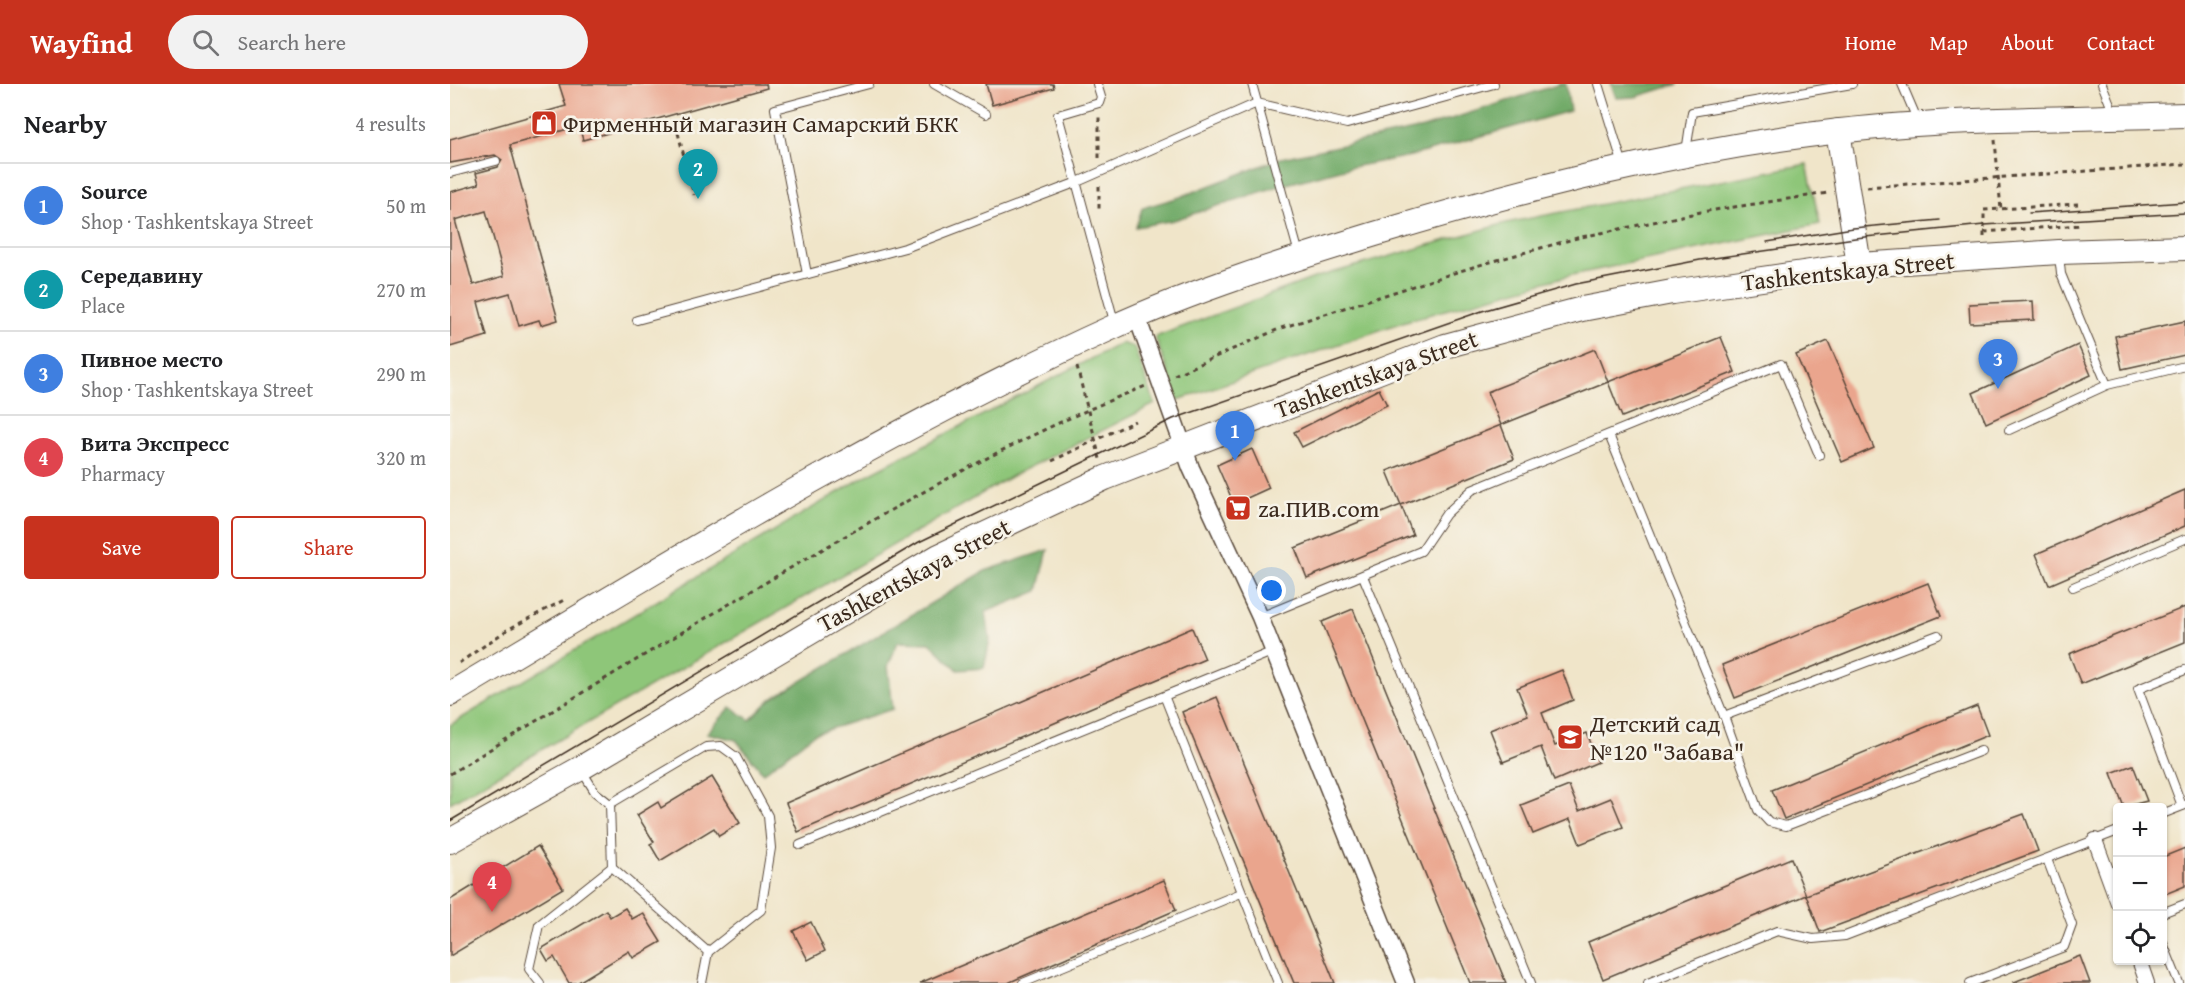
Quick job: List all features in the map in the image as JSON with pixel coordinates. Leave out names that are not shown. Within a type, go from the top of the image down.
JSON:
[{"type":"main road","points":[[450,694],[718,534],[952,404],[1126,321],[1300,256],[1474,204],[1686,155],[1838,131],[1916,124],[2185,115]]},
{"type":"main road","points":[[1838,131],[1859,265]]},
{"type":"main road","name":"Tashkentskaya Street","points":[[450,842],[580,768],[939,555],[1105,478],[1445,346],[1582,309],[1672,292],[1859,265],[2059,252],[2185,248]]},
{"type":"street","points":[[1126,321],[1160,380],[1183,447],[1260,616],[1406,983]]},
{"type":"street","points":[[2095,840],[2113,889]]},
{"type":"street","points":[[2141,965],[2147,983]]},
{"type":"lane","points":[[807,274],[775,109],[869,84]]},
{"type":"lane","points":[[934,84],[986,114]]},
{"type":"lane","points":[[1098,84],[1101,98],[1099,103],[1058,115],[1075,183],[1126,321]]},
{"type":"lane","points":[[1252,84],[1300,256]]},
{"type":"lane","points":[[638,320],[904,248],[1075,183],[1257,103],[1347,124],[1494,84]]},
{"type":"lane","points":[[1598,84],[1623,168]]},
{"type":"lane","points":[[1686,155],[1686,141],[1692,112],[1852,84]]},
{"type":"lane","points":[[1902,84],[1914,112],[1916,124]]},
{"type":"lane","points":[[2102,84],[2115,117]]},
{"type":"lane","points":[[450,173],[496,161]]},
{"type":"lane","points":[[2059,252],[2061,274],[2107,385]]},
{"type":"lane","points":[[1260,616],[1421,551],[1446,514],[1472,490],[1781,364],[1818,455]]},
{"type":"lane","points":[[2009,430],[2107,385],[2185,366]]},
{"type":"lane","points":[[1609,435],[1724,716],[1758,810],[1769,822],[1786,826],[1981,751]]},
{"type":"lane","points":[[2073,587],[2185,539]]},
{"type":"lane","points":[[1363,576],[1531,983]]},
{"type":"lane","points":[[1724,716],[1938,635]]},
{"type":"lane","points":[[800,845],[1165,698],[1274,651]]},
{"type":"lane","points":[[2167,812],[2184,806],[2138,689],[2185,670]]},
{"type":"lane","points":[[1165,698],[1278,983]]},
{"type":"lane","points":[[610,804],[706,747],[721,746],[736,757],[768,816],[771,848],[761,910],[708,952],[702,983]]},
{"type":"lane","points":[[580,768],[595,792],[610,804],[612,867],[708,952]]},
{"type":"lane","points":[[1648,983],[1777,931],[1813,939],[1845,936],[2113,833]]},
{"type":"lane","points":[[1970,983],[2064,947],[2072,925],[2046,859]]},
{"type":"lane","points":[[540,983],[529,969],[540,925],[612,867]]},
{"type":"lane","points":[[1023,983],[1241,893]]},
{"type":"lane","points":[[2167,911],[2185,904]]},
{"type":"lane","points":[[2167,952],[2179,983]]},
{"type":"path","points":[[1099,107],[1099,222]]},
{"type":"path","points":[[1994,120],[2001,210]]},
{"type":"path","points":[[678,133],[694,195]]},
{"type":"path","points":[[450,774],[713,613],[899,505],[1089,409],[1281,328],[1476,266],[1577,238],[1690,214],[1847,190],[2185,164]]},
{"type":"path","points":[[2078,204],[1984,210],[1984,232],[2081,225]]},
{"type":"path","points":[[1076,365],[1102,466]]},
{"type":"path","points":[[1052,461],[1135,421]]},
{"type":"path","points":[[450,669],[507,630],[569,597]]},
{"type":"green space","points":[[1566,84],[1570,111],[1411,156],[1352,167],[1279,186],[1174,220],[1136,227],[1142,208],[1180,197],[1281,158],[1423,128]]},
{"type":"green space","points":[[1611,84],[1679,84],[1635,97],[1616,98]]},
{"type":"green space","points":[[1807,164],[1820,224],[1567,276],[1406,321],[1178,400],[1155,337],[1314,278],[1506,223]]},
{"type":"green space","points":[[1121,343],[1134,347],[1155,404],[1012,476],[450,803],[450,725],[867,475]]},
{"type":"green space","points":[[1048,550],[1038,591],[986,612],[990,640],[984,668],[958,670],[930,643],[898,642],[888,666],[893,709],[814,734],[763,773],[736,740],[707,733],[731,707],[750,720],[771,699],[985,571]]},
{"type":"building","points":[[559,84],[766,84],[767,88],[583,140],[579,126],[510,145],[558,320],[541,325],[539,320],[519,326],[510,293],[478,302],[487,336],[450,347],[450,192],[479,184],[476,173],[498,167],[502,160],[495,155],[450,163],[450,139],[566,106]],"holes":[[[486,211],[504,276],[473,285],[455,220]]]},
{"type":"building","points":[[986,84],[1053,84],[1054,88],[992,105]]},
{"type":"building","points":[[2033,301],[2034,320],[1970,323],[1969,304]]},
{"type":"building","points":[[2185,321],[2185,355],[2122,369],[2115,336]]},
{"type":"building","points":[[1721,337],[1735,372],[1622,417],[1608,382]]},
{"type":"building","points":[[1828,341],[1874,448],[1842,462],[1796,355]]},
{"type":"building","points":[[2078,345],[2091,375],[1986,423],[1973,393]]},
{"type":"building","points":[[1595,349],[1608,382],[1501,425],[1487,392]]},
{"type":"building","points":[[1379,389],[1387,405],[1302,447],[1294,432]]},
{"type":"building","points":[[1501,425],[1514,459],[1401,505],[1387,471]]},
{"type":"building","points":[[1252,449],[1269,488],[1234,504],[1217,465]]},
{"type":"building","points":[[2185,490],[2185,526],[2049,585],[2036,554]]},
{"type":"building","points":[[1401,505],[1413,535],[1307,578],[1295,548]]},
{"type":"building","points":[[1928,583],[1941,616],[1735,698],[1722,665]]},
{"type":"building","points":[[2185,607],[2185,642],[2081,684],[2069,654]]},
{"type":"building","points":[[1353,609],[1506,983],[1470,983],[1322,622]]},
{"type":"building","points":[[1192,628],[1205,659],[798,832],[786,803]]},
{"type":"building","points":[[1562,670],[1573,700],[1542,713],[1555,746],[1587,733],[1598,762],[1554,781],[1541,747],[1503,762],[1490,730],[1528,715],[1517,688]]},
{"type":"building","points":[[1217,697],[1335,983],[1294,983],[1182,712]]},
{"type":"building","points":[[1977,706],[1988,735],[1784,819],[1772,790]]},
{"type":"building","points":[[2133,765],[2147,801],[2122,803],[2111,773]]},
{"type":"building","points":[[712,777],[740,823],[719,836],[714,828],[660,861],[650,844],[654,842],[637,815],[658,802],[661,808]]},
{"type":"building","points":[[1569,786],[1579,811],[1611,798],[1623,827],[1580,844],[1570,819],[1533,834],[1521,805]]},
{"type":"building","points":[[2024,814],[2038,851],[1820,932],[1806,895]]},
{"type":"building","points":[[538,846],[563,888],[450,956],[450,900]]},
{"type":"building","points":[[2185,848],[2185,886],[2167,893],[2167,857]]},
{"type":"building","points":[[1791,858],[1806,895],[1603,979],[1588,942]]},
{"type":"building","points":[[1164,880],[1176,910],[1008,983],[920,983]]},
{"type":"building","points":[[625,908],[632,919],[643,913],[661,942],[633,958],[629,951],[577,983],[569,983],[554,957],[548,961],[541,949],[606,910],[610,917]]},
{"type":"building","points":[[811,922],[825,951],[808,960],[793,931]]},
{"type":"building","points":[[2080,956],[2090,983],[2014,982]]},
{"type":"tram line","points":[[2029,213],[2185,202]]},
{"type":"tram line","points":[[450,821],[919,542],[1173,419],[1482,311],[1576,284],[1700,260],[1855,238],[1984,225],[2185,213]]},
{"type":"tram line","points":[[1767,242],[1853,228],[1940,220]]},
{"type":"place","name":"Фирменный магазин Самарский БКК","points":[[544,123]]},
{"type":"place","name":"Середавину","points":[[698,199]]},
{"type":"place","name":"Пивное место","points":[[1998,389]]},
{"type":"place","name":"Source","points":[[1235,461]]},
{"type":"place","name":"za.ПИВ.com","points":[[1238,508]]},
{"type":"place","name":"Детский сад №120 \"Забава\"","points":[[1570,737]]},
{"type":"place","name":"Вита Экспресс","points":[[492,912]]}]
